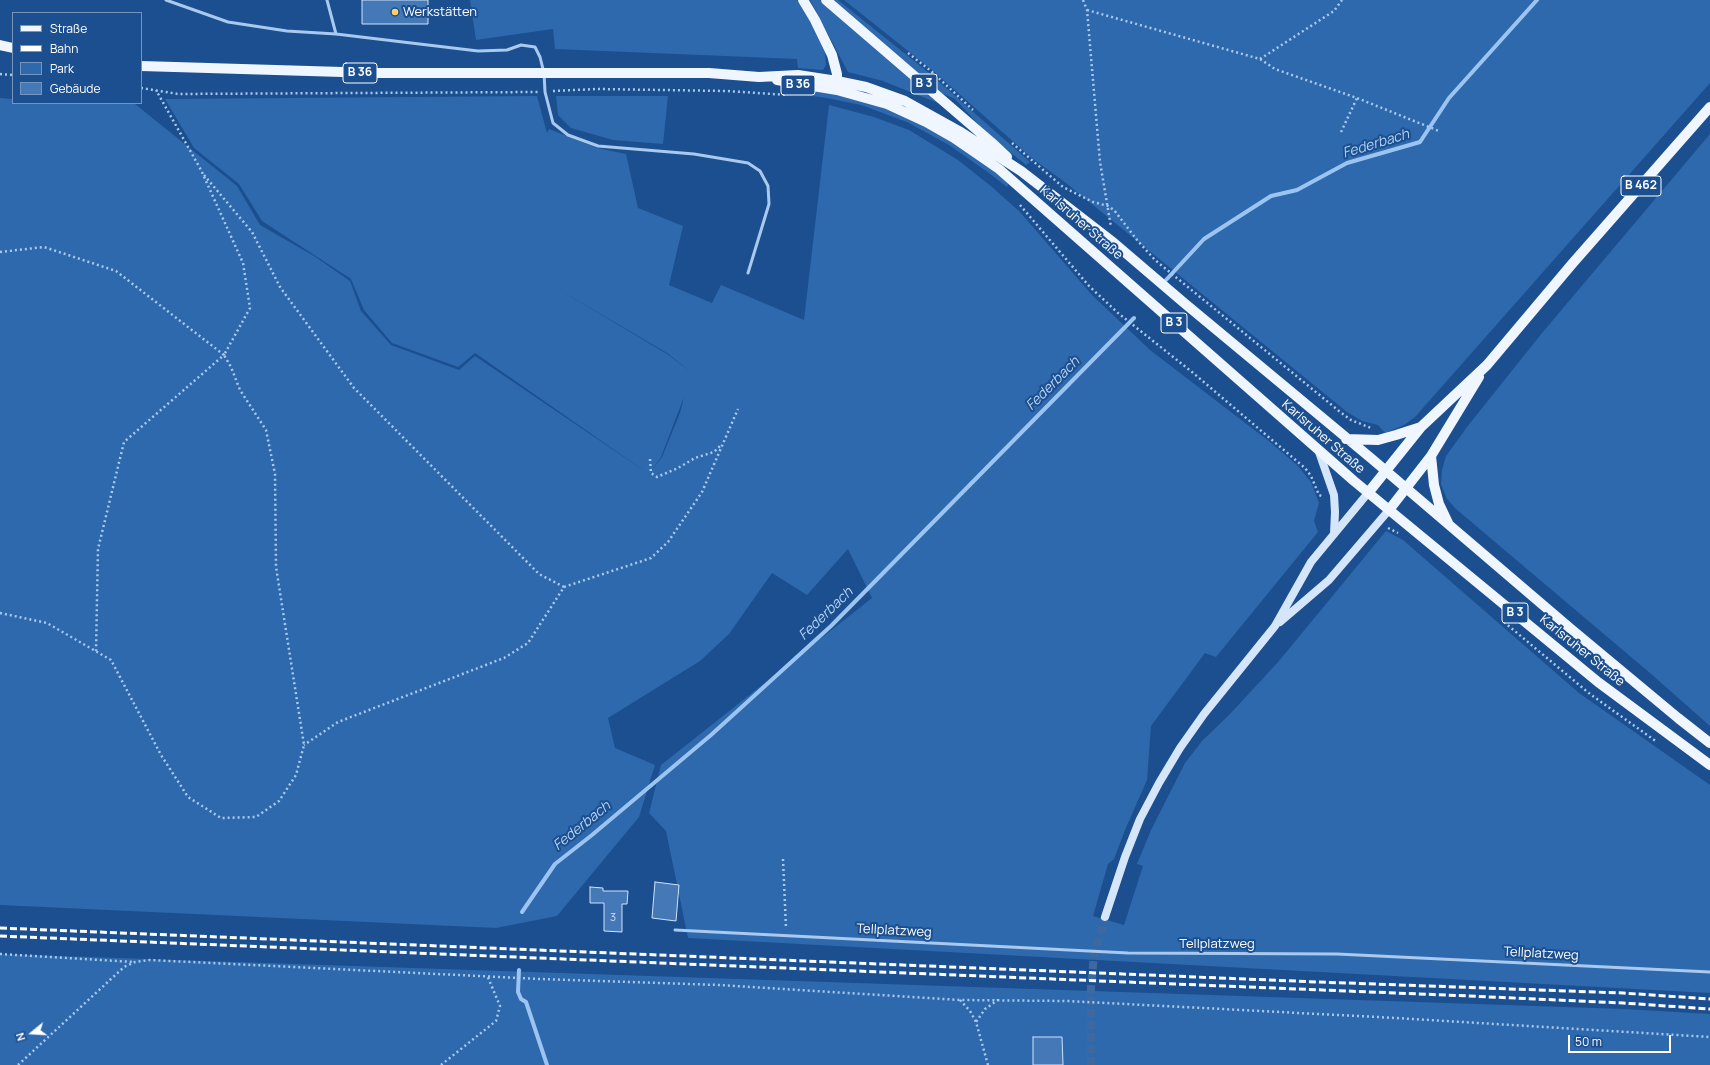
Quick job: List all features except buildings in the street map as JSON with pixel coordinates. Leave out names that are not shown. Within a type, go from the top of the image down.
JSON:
[{"type":"main road","points":[[803,0],[822,32],[832,55],[837,86]]},
{"type":"main road","name":"B 3","points":[[826,0],[991,142],[1021,171],[1140,264],[1183,302],[1386,471]]},
{"type":"main road","points":[[0,45],[12,48]]},
{"type":"main road","name":"B 36","points":[[142,66],[376,73],[709,73],[760,77],[798,76],[837,86],[866,87],[904,101],[959,131],[1021,171]]},
{"type":"main road","name":"Karlsruher Straße","points":[[837,86],[887,104],[926,122],[954,138],[1012,180],[1319,452],[1598,682],[1710,765]]},
{"type":"main road","name":"B 462","points":[[1368,493],[1421,427],[1487,365],[1572,264],[1710,107]]},
{"type":"main road","name":"B 462","points":[[1389,510],[1431,456],[1487,365]]},
{"type":"main road","points":[[1346,439],[1378,440],[1421,427]]},
{"type":"main road","points":[[1319,452],[1334,495],[1334,534]]},
{"type":"main road","points":[[1431,456],[1434,485],[1440,504],[1450,526]]},
{"type":"main road","name":"Karlsruher Straße","points":[[1386,471],[1571,629],[1678,718],[1710,742]]},
{"type":"main road","points":[[1105,917],[1135,832],[1159,783],[1180,748],[1204,714],[1275,626],[1311,562],[1368,493]]},
{"type":"main road","points":[[1275,626],[1329,580],[1389,510]]},
{"type":"lane","points":[[166,0],[228,22],[287,31],[336,34],[478,51],[507,50],[521,45],[531,45],[535,47],[540,57],[544,73],[545,92],[553,123],[568,135],[598,146],[694,154],[748,163],[760,171],[768,186],[770,204],[748,273]]},
{"type":"lane","points":[[327,0],[336,34]]},
{"type":"lane","name":"Tellplatzweg","points":[[675,930],[1128,953],[1337,954],[1710,972]]},
{"type":"path","points":[[1083,0],[1087,10],[1103,188],[1108,206]]},
{"type":"path","points":[[1260,59],[1334,11],[1342,0]]},
{"type":"path","points":[[1087,10],[1260,59],[1275,68],[1357,98],[1439,131]]},
{"type":"path","points":[[906,52],[954,91],[977,113]]},
{"type":"path","points":[[0,74],[12,75]]},
{"type":"path","points":[[142,88],[178,94],[545,92],[598,89],[727,91],[791,96]]},
{"type":"path","points":[[96,651],[98,549],[124,442],[224,355],[250,308],[243,263],[200,170],[156,90]]},
{"type":"path","points":[[1341,132],[1357,98]]},
{"type":"path","points":[[1010,142],[1063,186],[1092,202],[1108,206],[1114,210],[1137,240],[1155,260],[1193,292]]},
{"type":"path","points":[[200,170],[252,232],[280,287],[354,388],[539,574],[564,586]]},
{"type":"path","points":[[1015,200],[1089,286],[1118,313],[1305,468],[1311,476],[1320,495],[1324,497],[1334,495]]},
{"type":"path","points":[[0,252],[44,247],[116,271],[224,355],[231,367],[240,390],[266,430],[275,474],[276,567],[304,745],[296,775],[279,801],[256,817],[221,818],[188,797],[161,756],[111,660],[47,623],[0,613]]},
{"type":"path","points":[[304,745],[338,722],[504,658],[528,643],[564,586],[651,558],[668,542],[702,492],[738,409]]},
{"type":"path","points":[[650,459],[651,473],[657,477],[678,468],[695,458],[714,452],[723,444]]},
{"type":"path","points":[[783,859],[786,935]]},
{"type":"path","points":[[0,954],[135,962],[150,960],[512,976],[526,978],[719,984],[960,1000],[1075,1001],[1710,1037]]},
{"type":"path","points":[[18,1065],[100,988],[124,967],[135,962]]},
{"type":"path","points":[[441,1065],[496,1021],[500,1006],[487,975]]},
{"type":"path","points":[[960,1000],[970,1011],[976,1022],[988,1065]]},
{"type":"path","points":[[976,1022],[985,1009],[998,1000]]},
{"type":"green space","points":[[470,0],[797,0],[812,21],[825,53],[826,65],[823,70],[798,68],[797,59],[555,49],[553,29],[476,40]]},
{"type":"green space","points":[[810,0],[820,0],[939,101],[938,103],[883,81],[848,72]]},
{"type":"green space","points":[[832,0],[838,0],[929,73],[1030,162],[1026,165],[994,139],[955,99],[939,92]]},
{"type":"green space","points":[[844,0],[1710,0],[1710,83],[1415,417],[1404,425],[1385,433],[1378,425],[1362,421],[1347,412],[1066,183],[1033,159],[932,70]]},
{"type":"green space","points":[[797,89],[818,91],[858,99],[896,112],[925,126],[952,142],[996,172],[1009,183],[1007,187],[949,145],[907,122],[861,105],[798,94]]},
{"type":"green space","points":[[537,96],[547,133],[549,129],[597,148],[626,154],[638,208],[683,226],[669,285],[712,303],[721,285],[804,320],[829,105],[874,117],[909,130],[958,160],[1020,212],[1092,295],[1150,350],[1270,442],[1297,465],[1311,482],[1319,503],[1314,521],[1318,532],[1216,657],[1205,653],[1151,726],[1147,780],[1114,859],[1108,864],[1093,916],[1124,925],[1143,866],[1137,864],[1151,830],[1185,763],[1202,741],[1230,714],[1279,661],[1386,531],[1403,540],[1579,693],[1710,785],[1710,993],[688,938],[666,831],[649,813],[661,765],[872,598],[848,549],[807,595],[772,573],[729,634],[700,661],[608,718],[615,748],[655,765],[639,817],[557,916],[496,928],[0,905],[0,98],[12,99],[12,104],[135,104],[237,186],[260,225],[314,256],[350,281],[361,311],[391,345],[459,370],[475,356],[649,474],[475,353],[458,367],[392,343],[364,310],[351,279],[262,221],[239,184],[194,148],[165,99]],"holes":[[[553,286],[667,353],[691,372],[667,354]],[[684,397],[680,413],[662,457],[649,474],[661,457]]]},
{"type":"green space","points":[[556,96],[668,96],[663,144],[613,140],[571,128],[558,115]]},
{"type":"green space","points":[[1710,134],[1710,726],[1650,673],[1456,509],[1447,499],[1441,484],[1442,470],[1446,456],[1467,427],[1542,333]]},
{"type":"green space","points":[[0,954],[1624,1009],[1710,1014],[1710,1065],[0,1065]]},
{"type":"waterway","name":"Federbach","points":[[1166,280],[1204,239],[1271,196],[1297,190],[1347,163],[1420,142],[1449,98],[1537,0]]},
{"type":"waterway","name":"Federbach","points":[[522,912],[555,864],[592,835],[711,735],[831,626],[1134,318]]},
{"type":"waterway","name":"Federbach","points":[[519,970],[518,992],[521,999],[526,1002],[547,1065]]},
{"type":"tunnel","points":[[1091,1065],[1091,987],[1094,955],[1105,917]]},
{"type":"railway","points":[[0,928],[1318,982],[1623,993],[1710,999]]},
{"type":"railway","points":[[0,936],[1469,996],[1623,1003],[1710,1009]]},
{"type":"place","name":"Werkstätten","points":[[395,12]]}]
